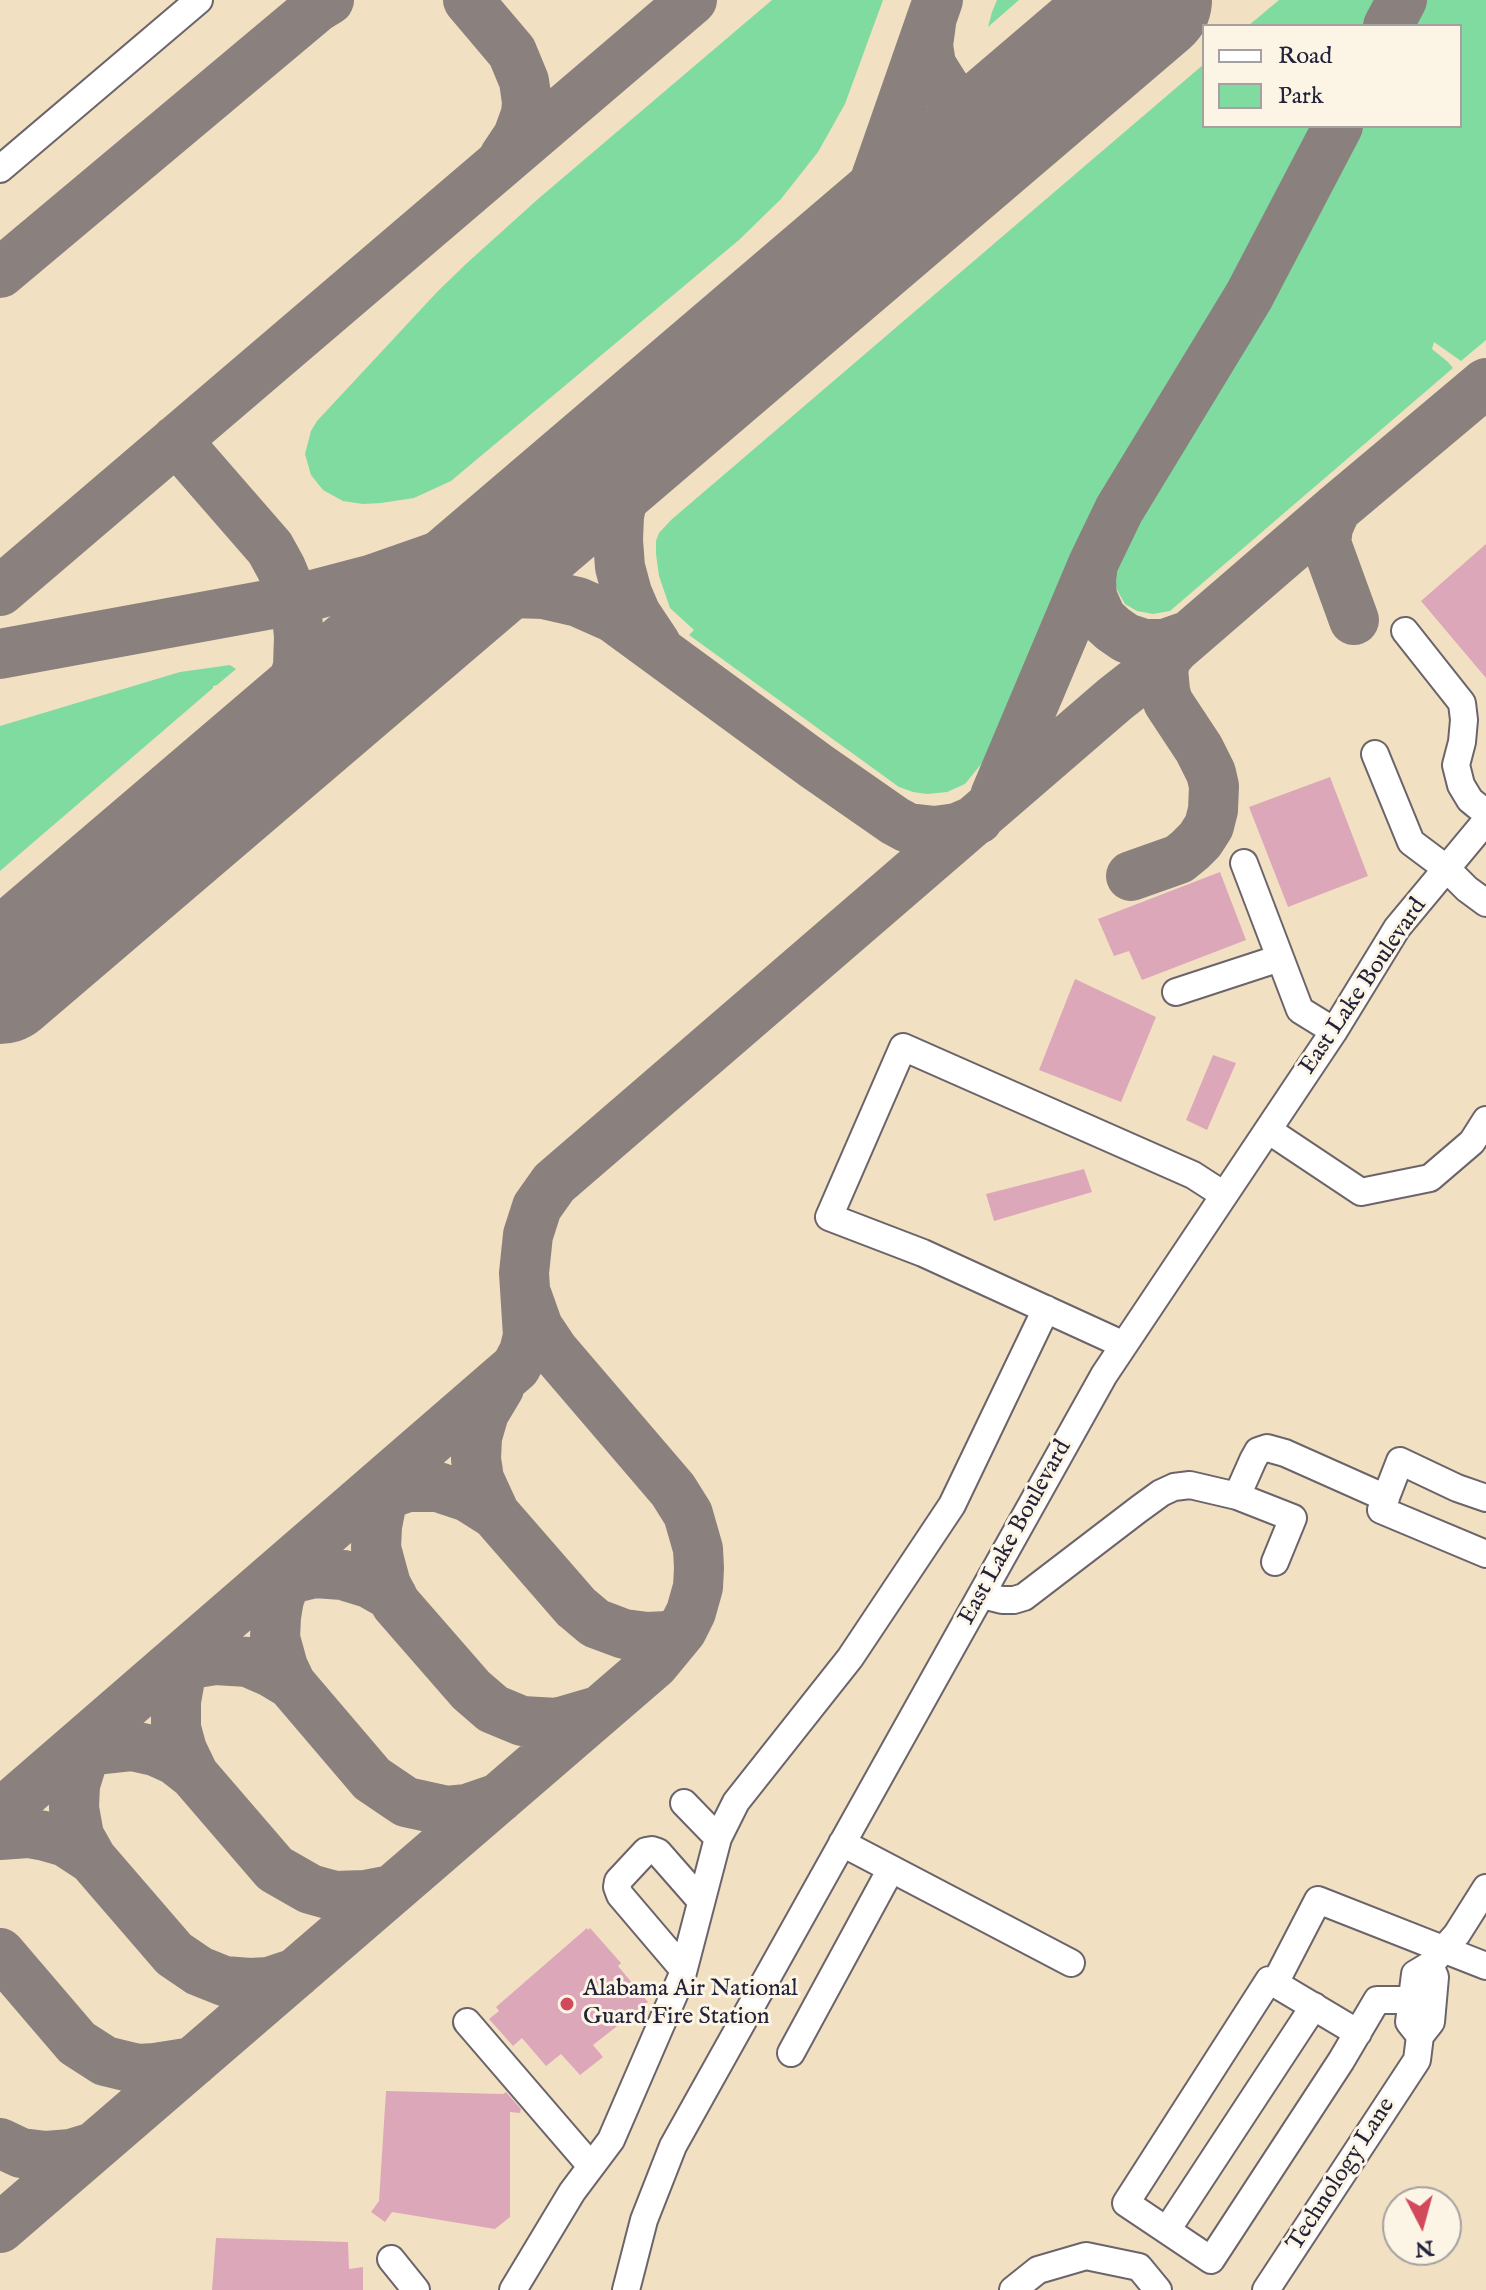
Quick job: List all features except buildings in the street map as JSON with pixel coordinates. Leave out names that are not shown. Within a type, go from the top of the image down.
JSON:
[{"type":"street","points":[[0,169],[199,0]]},
{"type":"street","points":[[1405,631],[1462,703],[1462,742],[1456,765],[1461,785],[1470,800],[1486,813]]},
{"type":"street","points":[[1375,754],[1411,842],[1486,903]]},
{"type":"street","name":"East Lake Boulevard","points":[[626,2290],[644,2220],[673,2146],[1104,1375],[1334,1031],[1397,928],[1486,821]]},
{"type":"street","points":[[1244,863],[1300,1010],[1334,1031]]},
{"type":"street","points":[[1176,992],[1280,958]]},
{"type":"street","points":[[1124,1345],[923,1253],[829,1217],[903,1047],[1193,1175],[1224,1195]]},
{"type":"street","points":[[1268,1130],[1361,1192],[1430,1178],[1472,1142],[1486,1120]]},
{"type":"street","points":[[513,2290],[572,2192],[611,2140],[683,1969],[718,1838],[736,1802],[850,1658],[952,1505],[1046,1309]]},
{"type":"street","points":[[1237,1496],[1258,1451],[1267,1448],[1386,1498]]},
{"type":"street","points":[[1486,1498],[1400,1461],[1381,1510],[1486,1554]]},
{"type":"street","points":[[982,1595],[1002,1600],[1024,1597],[1161,1493],[1190,1485],[1237,1496],[1293,1518],[1275,1562]]},
{"type":"street","points":[[684,1803],[718,1838]]},
{"type":"street","points":[[842,1843],[1071,1963]]},
{"type":"street","points":[[683,1969],[620,1895],[618,1881],[646,1851],[652,1850],[658,1852],[701,1901]]},
{"type":"street","points":[[791,2053],[891,1869]]},
{"type":"street","points":[[1419,2048],[1409,2022],[1415,1974],[1436,1958],[1457,1934],[1486,1888]]},
{"type":"street","points":[[1275,1983],[1318,1900],[1436,1958],[1486,1966]]},
{"type":"street","name":"Technology Lane","points":[[1266,2290],[1419,2048],[1431,2022],[1436,1958]]},
{"type":"street","points":[[1358,2033],[1269,1980],[1126,2203],[1211,2260],[1358,2033],[1377,2000],[1412,2000]]},
{"type":"street","points":[[1167,2230],[1314,2006]]},
{"type":"street","points":[[467,2022],[591,2166]]},
{"type":"street","points":[[1013,2290],[1038,2270],[1086,2256],[1139,2267],[1158,2290]]},
{"type":"street","points":[[391,2259],[416,2290]]},
{"type":"green space","points":[[772,0],[883,0],[845,104],[818,152],[781,199],[739,240],[451,481],[414,498],[381,503],[343,501],[323,490],[311,475],[305,454],[317,421],[467,263]]},
{"type":"green space","points":[[997,0],[1019,0],[988,27],[992,12]]},
{"type":"green space","points":[[1279,0],[1377,0],[1365,24],[1250,24]]},
{"type":"green space","points":[[1425,0],[1486,0],[1486,340],[1461,361],[1434,342],[1432,349],[1453,368],[1170,611],[1153,614],[1137,611],[1125,604],[1117,590],[1114,566],[1131,529],[1257,326],[1359,128],[1462,128],[1462,24],[1412,24]]},
{"type":"green space","points":[[1202,66],[1202,128],[1312,128],[1219,306],[1089,518],[987,757],[965,784],[947,792],[927,794],[899,787],[689,635],[694,630],[670,608],[659,576],[656,541],[671,520]]},
{"type":"green space","points":[[230,665],[236,669],[0,871],[0,726],[180,672]]},
{"type":"taxiway","points":[[0,273],[329,0]]},
{"type":"taxiway","points":[[468,0],[512,52],[524,81],[526,114],[518,136],[504,157]]},
{"type":"taxiway","points":[[0,591],[692,0]]},
{"type":"taxiway","points":[[848,258],[938,0]]},
{"type":"taxiway","points":[[1389,24],[1402,0]]},
{"type":"taxiway","points":[[931,23],[928,45],[931,65],[946,89],[957,99],[987,108],[1029,102]]},
{"type":"taxiway","points":[[1093,564],[1119,510],[1249,296],[1337,128]]},
{"type":"taxiway","points":[[0,1814],[516,1367],[528,1336],[524,1273],[528,1235],[537,1207],[554,1183],[1486,383]]},
{"type":"taxiway","points":[[656,644],[636,614],[627,593],[620,567],[619,516],[634,464],[666,413]]},
{"type":"taxiway","points":[[176,440],[270,548],[294,600],[297,615],[298,666],[284,716],[272,736],[238,777]]},
{"type":"taxiway","points":[[0,654],[294,600],[370,580],[470,545],[594,475]]},
{"type":"taxiway","points":[[1336,509],[1328,527],[1326,543],[1354,620]]},
{"type":"taxiway","points":[[995,796],[1093,564],[1092,597],[1102,619],[1113,629],[1126,638],[1144,644],[1164,644],[1190,635]]},
{"type":"taxiway","points":[[414,628],[471,601],[513,593],[543,594],[578,602],[614,618],[895,821],[908,828],[935,831],[957,828],[978,819]]},
{"type":"taxiway","points":[[1131,876],[1179,859],[1200,840],[1209,826],[1213,810],[1211,773],[1168,702],[1165,691],[1163,668],[1175,648]]},
{"type":"taxiway","points":[[0,2228],[654,1664],[682,1630],[698,1587],[699,1568],[698,1549],[688,1514],[673,1490],[554,1351],[538,1327],[527,1296]]},
{"type":"taxiway","points":[[495,1514],[479,1479],[476,1459],[477,1437],[484,1413],[499,1388]]},
{"type":"taxiway","points":[[398,1474],[382,1501],[376,1548],[386,1585],[396,1604],[471,1690],[493,1709],[522,1721],[557,1723],[598,1711]]},
{"type":"taxiway","points":[[365,1502],[408,1487],[438,1487],[468,1497],[495,1514],[576,1607],[595,1623],[624,1634],[647,1637],[668,1636],[682,1630]]},
{"type":"taxiway","points":[[300,1560],[286,1580],[276,1617],[275,1638],[291,1684],[372,1779],[406,1802],[447,1811],[467,1809],[499,1798]]},
{"type":"taxiway","points":[[265,1588],[315,1573],[343,1575],[369,1583],[392,1596]]},
{"type":"taxiway","points":[[198,1644],[180,1679],[176,1701],[176,1728],[194,1775],[275,1869],[310,1889],[335,1896],[391,1890]]},
{"type":"taxiway","points":[[164,1674],[190,1664],[215,1660],[248,1662],[291,1684]]},
{"type":"taxiway","points":[[97,1733],[83,1759],[75,1785],[74,1808],[79,1836],[92,1859],[174,1954],[199,1971],[224,1981],[250,1983],[269,1982],[296,1973]]},
{"type":"taxiway","points":[[66,1760],[87,1751],[133,1746],[175,1760],[194,1775]]},
{"type":"taxiway","points":[[0,1835],[28,1833],[45,1836],[66,1842],[92,1859]]},
{"type":"taxiway","points":[[0,1953],[77,2043],[105,2061],[138,2069],[193,2062]]},
{"type":"taxiway","points":[[0,2143],[21,2153],[46,2156],[71,2154],[94,2147]]},
{"type":"runway","points":[[0,981],[1149,0]]},
{"type":"place","name":"Alabama Air National Guard Fire Station","points":[[567,2004]]}]
